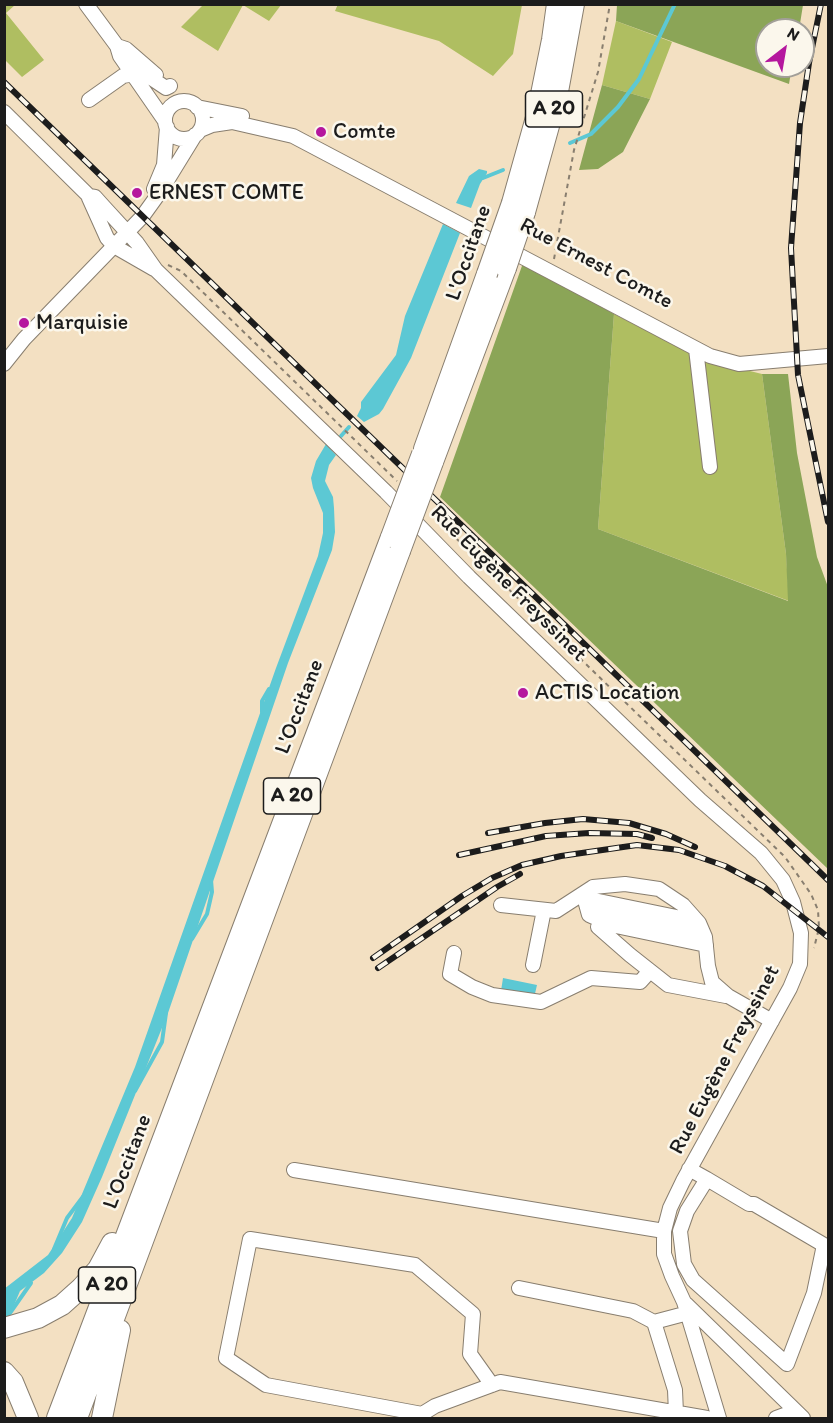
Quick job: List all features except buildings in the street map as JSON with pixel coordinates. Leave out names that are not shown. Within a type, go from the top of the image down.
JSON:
[{"type":"highway","name":"L'Occitane","points":[[519,207],[557,4]]},
{"type":"highway","name":"L'Occitane","points":[[57,1419],[157,1152],[428,458],[497,271],[557,97],[574,4]]},
{"type":"highway","name":"L'Occitane","points":[[76,1419],[135,1263],[395,544]]},
{"type":"highway","points":[[4,1328],[38,1318],[62,1305],[98,1269],[157,1152]]},
{"type":"highway","points":[[102,1419],[135,1263]]},
{"type":"highway","points":[[4,1372],[13,1382],[28,1419]]},
{"type":"street","name":"Rue Ernest Comte","points":[[86,4],[117,46],[128,75],[166,124]]},
{"type":"street","name":"Rue Ernest Comte","points":[[117,46],[126,50],[193,104],[300,130],[707,347],[745,362]]},
{"type":"street","points":[[89,100],[128,75],[145,74],[165,88],[170,86]]},
{"type":"street","points":[[4,364],[111,242],[127,233],[147,210],[197,133],[203,118],[193,104],[177,102],[168,110],[164,165],[147,210]]},
{"type":"street","name":"Rue Eugène Freyssinet","points":[[4,112],[89,196],[94,197],[104,207],[137,243],[156,270],[387,492],[510,616],[700,800],[761,853],[783,880],[793,902],[801,933],[800,964],[790,988],[689,1169],[670,1208],[664,1232],[664,1254],[686,1308]]},
{"type":"street","name":"Rue Ernest Comte","points":[[197,133],[212,125],[232,122],[293,136],[710,356],[739,364],[825,356]]},
{"type":"street","points":[[166,124],[170,132],[179,138],[190,137],[197,133]]},
{"type":"street","points":[[89,196],[111,242]]},
{"type":"street","name":"Rue Eugène Freyssinet","points":[[111,242],[156,270]]},
{"type":"street","points":[[696,350],[710,467]]},
{"type":"street","points":[[501,905],[556,911],[589,900],[624,884],[659,889],[683,905],[696,921],[705,944],[712,982],[728,996],[772,1021]]},
{"type":"street","points":[[589,900],[598,927],[668,985],[728,996]]},
{"type":"street","points":[[589,900],[696,921]]},
{"type":"street","points":[[589,900],[611,925],[705,944]]},
{"type":"street","points":[[533,965],[544,910]]},
{"type":"street","points":[[598,927],[618,935],[705,944]]},
{"type":"street","points":[[454,953],[450,974],[472,987],[492,995],[541,1002],[591,978],[640,982],[650,971]]},
{"type":"street","points":[[689,1169],[707,1179],[749,1204],[754,1204],[824,1245],[814,1293],[787,1364],[693,1280],[684,1264],[680,1231],[687,1211],[707,1179]]},
{"type":"street","points":[[294,1170],[664,1232]]},
{"type":"street","points":[[492,1385],[470,1354],[473,1314],[415,1265],[250,1239],[226,1358],[266,1385],[422,1414],[435,1406],[492,1385],[500,1382],[707,1419]]},
{"type":"street","points":[[519,1288],[633,1311],[654,1322],[675,1390],[676,1413]]},
{"type":"street","points":[[654,1322],[686,1308]]},
{"type":"street","points":[[686,1308],[799,1415]]},
{"type":"street","points":[[686,1308],[719,1419]]},
{"type":"street","points":[[776,1419],[799,1415]]},
{"type":"path","points":[[553,265],[574,150],[598,72],[610,4]]},
{"type":"path","points":[[156,270],[160,263],[172,266],[181,272],[402,486]]},
{"type":"path","points":[[426,510],[785,857],[812,894],[818,910],[819,928],[814,948]]},
{"type":"green space","points":[[203,4],[281,5],[269,21],[243,5],[218,51],[181,27]]},
{"type":"green space","points":[[338,4],[522,5],[513,54],[493,76],[439,41],[335,11]]},
{"type":"green space","points":[[4,5],[15,5],[6,13],[44,60],[22,77],[5,60]]},
{"type":"green space","points":[[617,5],[803,5],[801,18],[755,18],[755,72],[616,21]]},
{"type":"green space","points":[[616,21],[672,42],[650,99],[602,85]]},
{"type":"green space","points":[[773,78],[790,78],[789,84]]},
{"type":"green space","points":[[602,85],[650,99],[623,152],[598,169],[579,170]]},
{"type":"green space","points":[[523,263],[614,314],[598,529],[788,601],[786,554],[762,374],[788,374],[797,453],[817,557],[828,587],[828,869],[440,497]]},
{"type":"green space","points":[[614,314],[702,359],[762,374],[786,554],[789,601],[598,529]]},
{"type":"water","points":[[479,169],[487,173],[471,208],[456,203],[469,176]]},
{"type":"water","points":[[443,224],[460,233],[411,358],[383,409],[379,414],[364,422],[357,416],[361,402],[396,355],[405,316]]},
{"type":"water","points":[[326,444],[336,455],[329,465],[325,481],[333,497],[335,532],[332,550],[288,663],[168,1013],[82,1222],[62,1253],[44,1273],[20,1291],[9,1317],[5,1318],[4,1289],[48,1255],[72,1218],[135,1067],[318,556],[323,533],[323,513],[311,478],[316,461]]},
{"type":"water","points":[[503,978],[537,985],[534,998],[501,991]]},
{"type":"waterway","points":[[570,143],[591,134],[618,107],[639,79],[675,4]]},
{"type":"waterway","points":[[483,178],[503,170]]},
{"type":"waterway","points":[[341,436],[349,427]]},
{"type":"waterway","points":[[262,712],[262,701],[269,689]]},
{"type":"waterway","points":[[192,939],[207,914],[212,892],[211,880]]},
{"type":"waterway","points":[[135,1091],[162,1042],[166,1013]]},
{"type":"waterway","points":[[54,1249],[67,1218],[85,1194]]},
{"type":"waterway","points":[[10,1313],[31,1283]]},
{"type":"railway","points":[[821,4],[800,123],[791,248],[798,375],[828,522]]},
{"type":"railway","points":[[4,82],[828,880]]},
{"type":"railway","points":[[488,833],[583,819],[629,823],[666,834],[695,847]]},
{"type":"railway","points":[[459,855],[546,836],[589,833],[637,834],[652,838]]},
{"type":"railway","points":[[373,958],[462,896],[492,878],[522,865],[561,856],[637,845],[679,850],[725,866],[763,886],[828,937]]},
{"type":"railway","points":[[378,968],[497,887],[520,874]]},
{"type":"place","name":"Comte","points":[[321,132]]},
{"type":"place","name":"ERNEST COMTE","points":[[137,193]]},
{"type":"place","name":"Marquisie","points":[[24,323]]},
{"type":"place","name":"ACTIS Location","points":[[523,693]]}]
